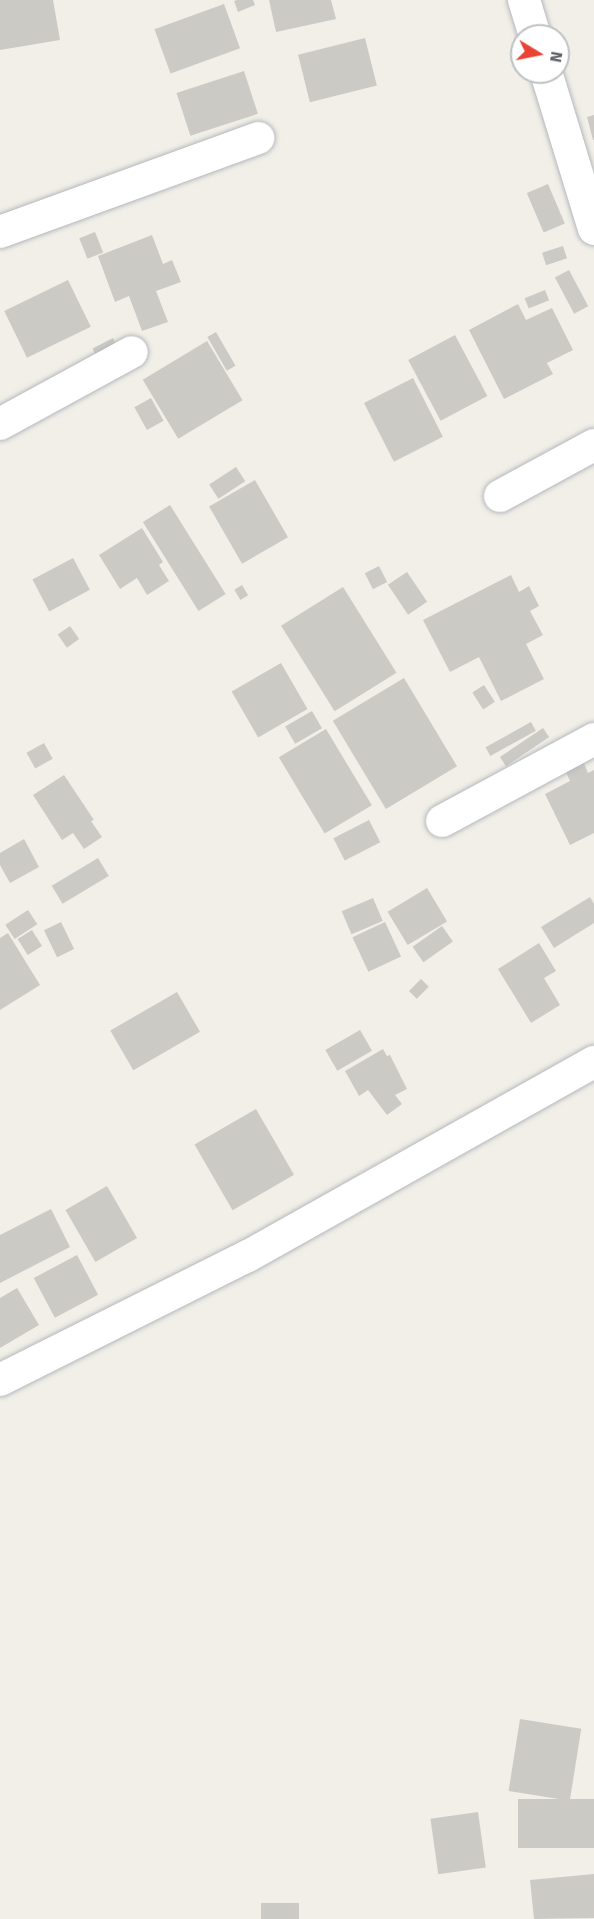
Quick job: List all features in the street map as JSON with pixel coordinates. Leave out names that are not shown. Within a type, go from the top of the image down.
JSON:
[{"type":"street","points":[[524,0],[531,24]]},
{"type":"street","points":[[550,84],[594,229]]},
{"type":"street","points":[[0,232],[258,138]]},
{"type":"street","points":[[0,424],[132,352]]},
{"type":"street","points":[[500,495],[594,445]]},
{"type":"street","points":[[442,821],[594,739]]},
{"type":"street","points":[[0,1380],[248,1256],[594,1062]]},
{"type":"building","points":[[0,0],[53,0],[60,40],[0,50]]},
{"type":"building","points":[[253,0],[255,5],[238,12],[234,1]]},
{"type":"building","points":[[269,0],[331,0],[336,19],[276,32]]},
{"type":"building","points":[[224,4],[240,48],[171,73],[154,29]]},
{"type":"building","points":[[365,38],[377,86],[310,102],[298,55]]},
{"type":"building","points":[[244,71],[258,114],[190,136],[176,93]]},
{"type":"building","points":[[594,115],[594,140],[593,140],[587,117]]},
{"type":"building","points":[[548,184],[565,224],[544,233],[527,193]]},
{"type":"building","points":[[95,232],[103,252],[87,259],[79,238]]},
{"type":"building","points":[[152,235],[163,264],[172,260],[181,282],[156,291],[168,322],[142,331],[129,296],[115,302],[98,256]]},
{"type":"building","points":[[563,246],[567,258],[546,265],[542,253]]},
{"type":"building","points":[[569,270],[588,306],[574,314],[555,278]]},
{"type":"building","points":[[68,280],[91,327],[27,358],[4,311]]},
{"type":"building","points":[[545,290],[549,300],[529,308],[525,298]]},
{"type":"building","points":[[518,304],[526,320],[552,308],[573,350],[547,363],[553,374],[504,399],[469,330]]},
{"type":"building","points":[[216,332],[236,366],[227,371],[207,337]]},
{"type":"building","points":[[455,335],[487,396],[441,421],[408,360]]},
{"type":"building","points":[[113,338],[119,350],[98,360],[93,348]]},
{"type":"building","points":[[207,341],[243,400],[178,439],[143,380]]},
{"type":"building","points":[[413,378],[443,437],[394,462],[364,403]]},
{"type":"building","points":[[151,398],[164,421],[147,430],[134,407]]},
{"type":"building","points":[[236,467],[245,481],[218,499],[209,484]]},
{"type":"building","points":[[255,480],[288,537],[242,564],[209,507]]},
{"type":"building","points":[[170,505],[226,594],[199,611],[143,522]]},
{"type":"building","points":[[142,528],[163,562],[159,565],[169,581],[147,595],[137,578],[120,589],[99,555]]},
{"type":"building","points":[[73,558],[90,590],[49,611],[32,580]]},
{"type":"building","points":[[379,566],[387,582],[373,589],[365,573]]},
{"type":"building","points":[[407,572],[427,602],[408,615],[388,585]]},
{"type":"building","points":[[511,575],[519,592],[529,586],[539,606],[530,611],[543,635],[526,644],[544,679],[501,701],[479,657],[450,672],[423,620]]},
{"type":"building","points":[[242,585],[248,595],[240,600],[234,590]]},
{"type":"building","points":[[343,587],[397,673],[335,711],[281,626]]},
{"type":"building","points":[[70,626],[79,639],[67,648],[58,635]]},
{"type":"building","points":[[281,663],[308,709],[258,737],[232,692]]},
{"type":"building","points":[[404,678],[457,766],[386,809],[333,721]]},
{"type":"building","points":[[484,685],[495,702],[483,709],[472,693]]},
{"type":"building","points":[[312,711],[322,728],[295,744],[285,726]]},
{"type":"building","points":[[531,722],[536,731],[490,756],[486,747]]},
{"type":"building","points":[[543,728],[549,737],[506,766],[500,757]]},
{"type":"building","points":[[326,729],[372,805],[325,834],[279,757]]},
{"type":"building","points":[[44,743],[53,759],[35,768],[27,753]]},
{"type":"building","points":[[583,761],[588,773],[594,770],[594,833],[570,845],[545,794],[570,781],[565,770]]},
{"type":"building","points":[[64,775],[94,820],[91,821],[102,837],[84,849],[73,833],[62,840],[33,795]]},
{"type":"building","points":[[369,820],[380,842],[345,860],[333,838]]},
{"type":"building","points":[[24,839],[39,867],[10,883],[0,865],[0,853]]},
{"type":"building","points":[[98,858],[109,876],[63,904],[52,886]]},
{"type":"building","points":[[427,888],[447,921],[408,945],[388,912]]},
{"type":"building","points":[[590,897],[594,904],[594,923],[554,948],[541,927]]},
{"type":"building","points":[[373,898],[383,921],[351,934],[342,911]]},
{"type":"building","points":[[28,910],[37,924],[15,939],[5,925]]},
{"type":"building","points":[[61,922],[74,949],[57,957],[44,930]]},
{"type":"building","points":[[385,922],[401,956],[368,972],[352,937]]},
{"type":"building","points":[[442,926],[453,942],[423,962],[413,947]]},
{"type":"building","points":[[32,930],[42,946],[28,955],[18,939]]},
{"type":"building","points":[[8,933],[40,985],[0,1010],[0,938]]},
{"type":"building","points":[[539,943],[556,971],[544,978],[560,1005],[531,1023],[498,969]]},
{"type":"building","points":[[421,979],[429,987],[417,999],[409,991]]},
{"type":"building","points":[[177,992],[200,1032],[133,1070],[110,1030]]},
{"type":"building","points":[[360,1030],[372,1051],[337,1071],[325,1050]]},
{"type":"building","points":[[383,1049],[387,1056],[390,1055],[407,1089],[395,1095],[402,1104],[387,1115],[368,1090],[359,1096],[345,1071]]},
{"type":"building","points":[[256,1109],[294,1175],[233,1210],[195,1144]]},
{"type":"building","points":[[107,1186],[137,1238],[95,1262],[65,1210]]},
{"type":"building","points":[[51,1209],[70,1247],[0,1283],[0,1235]]},
{"type":"building","points":[[77,1255],[98,1295],[55,1318],[34,1278]]},
{"type":"building","points":[[17,1288],[39,1325],[0,1348],[0,1298]]},
{"type":"building","points":[[520,1719],[581,1729],[570,1801],[509,1791]]},
{"type":"building","points":[[518,1799],[594,1799],[594,1848],[518,1848]]},
{"type":"building","points":[[478,1812],[486,1867],[438,1874],[430,1819]]},
{"type":"building","points":[[594,1874],[594,1918],[534,1919],[530,1880]]},
{"type":"building","points":[[261,1903],[299,1903],[299,1919],[261,1919]]}]
